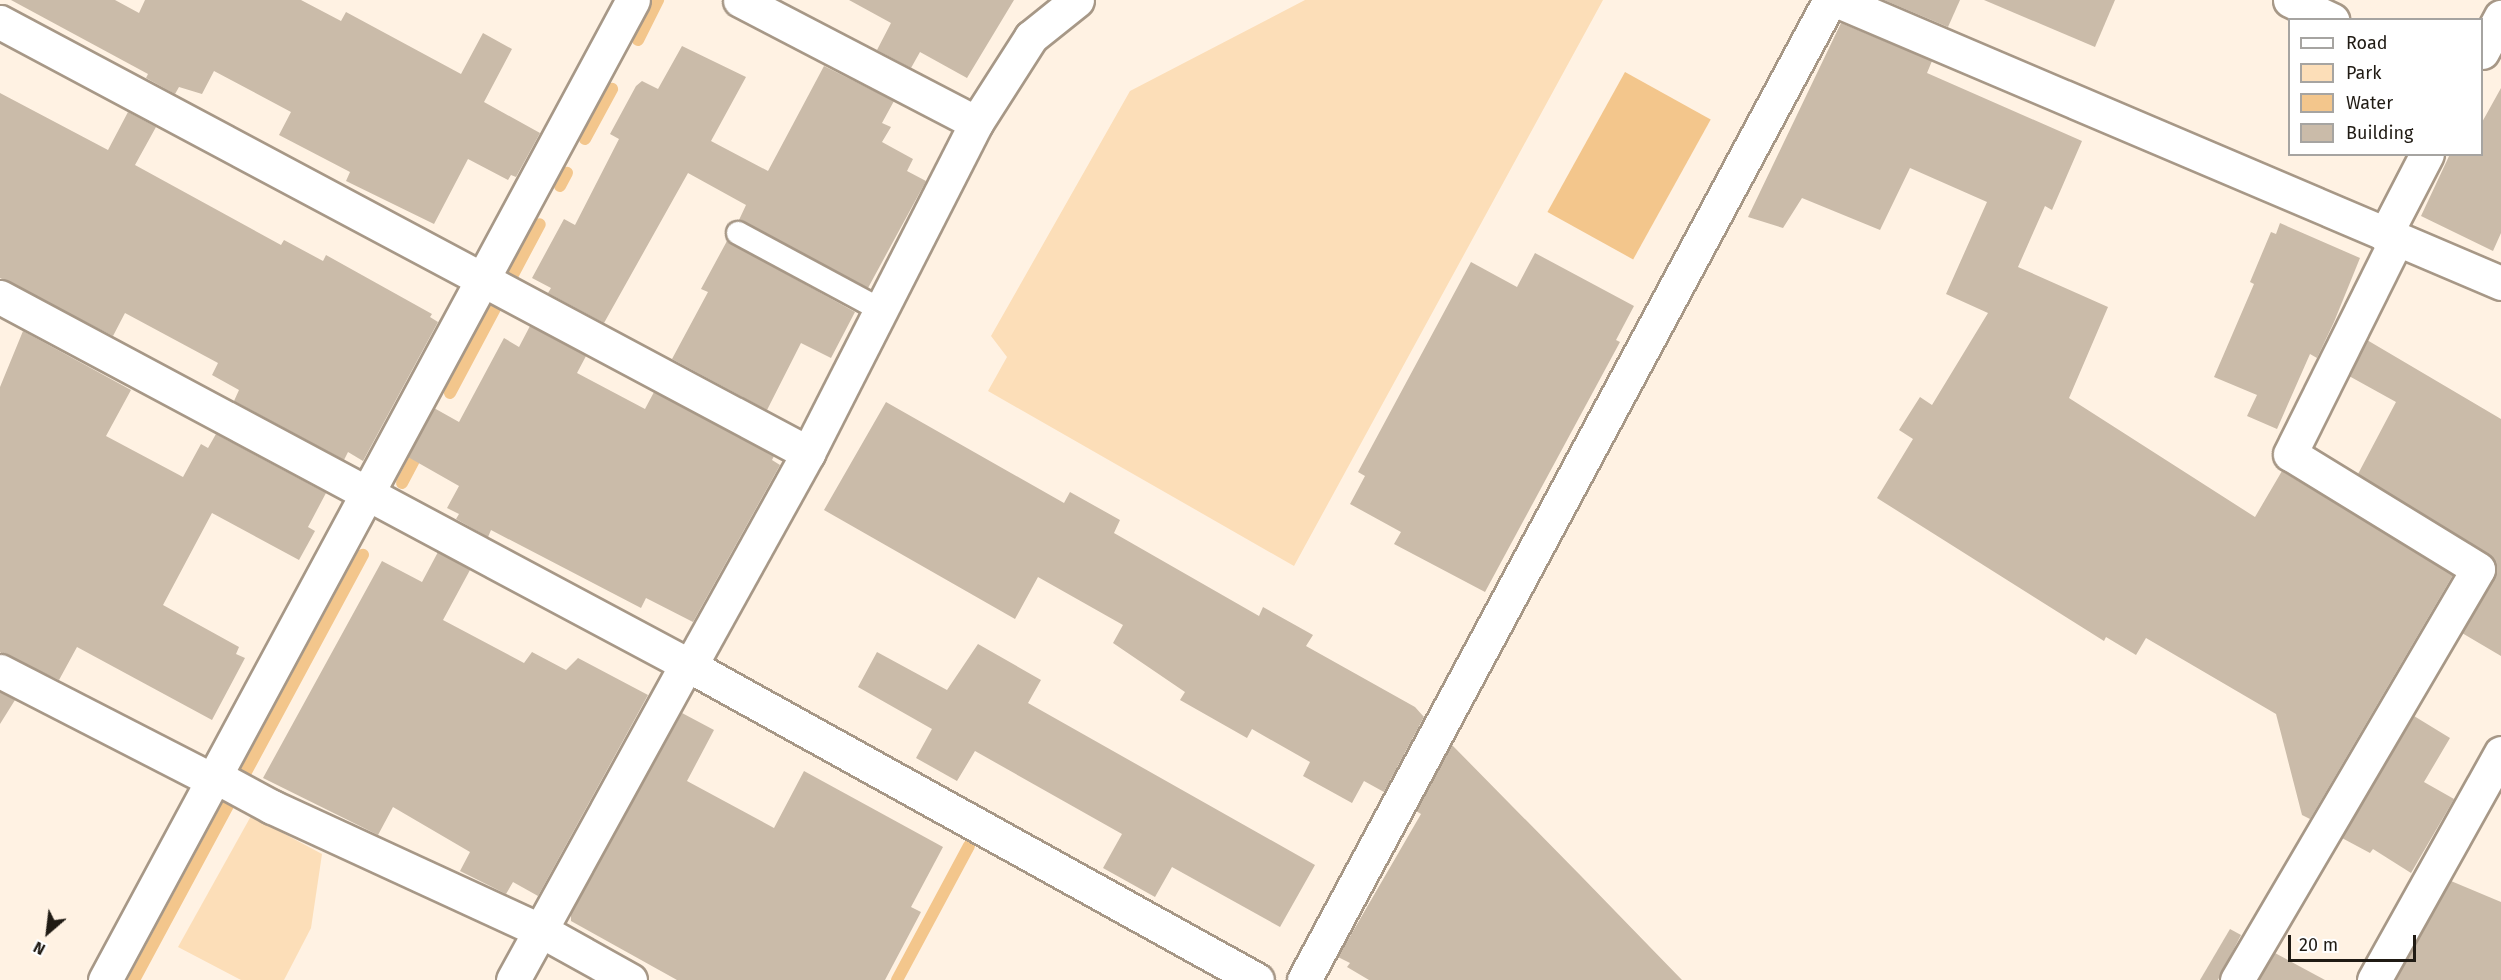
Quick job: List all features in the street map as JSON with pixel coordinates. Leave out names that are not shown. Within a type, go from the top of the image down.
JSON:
[{"type":"street","points":[[105,980],[225,782],[368,493],[498,285],[633,0]]},
{"type":"street","points":[[740,0],[976,123]]},
{"type":"street","points":[[513,980],[808,453],[976,123],[1031,37],[1077,0]]},
{"type":"street","points":[[1304,980],[1830,0]]},
{"type":"street","points":[[1836,0],[2501,283]]},
{"type":"street","points":[[2290,0],[2328,18]]},
{"type":"street","points":[[2483,48],[2501,17]]},
{"type":"street","points":[[0,22],[498,285],[808,453]]},
{"type":"street","points":[[2237,980],[2478,569],[2290,454],[2426,156]]},
{"type":"street","points":[[0,297],[688,665],[1257,980]]},
{"type":"street","points":[[0,671],[225,782],[540,930],[630,980]]},
{"type":"street","points":[[2374,980],[2501,753]]},
{"type":"lane","points":[[738,233],[881,310]]},
{"type":"green space","points":[[1305,0],[1603,0],[1294,566],[988,391],[1007,357],[991,336],[1130,91]]},
{"type":"green space","points":[[251,816],[322,854],[311,928],[284,980],[241,980],[178,947]]},
{"type":"water","points":[[1625,72],[1711,120],[1633,259],[1547,212]]},
{"type":"building","points":[[11,0],[115,0],[139,13],[145,0],[301,0],[341,21],[346,12],[461,74],[483,33],[512,49],[484,102],[540,133],[516,177],[511,175],[508,180],[468,159],[434,224],[346,181],[350,172],[279,135],[291,112],[214,71],[202,94],[179,87],[175,94],[146,78],[148,74]]},
{"type":"building","points":[[849,0],[1014,0],[967,78],[920,52],[911,68],[877,50],[891,23]]},
{"type":"building","points":[[1884,0],[1960,0],[1948,27]]},
{"type":"building","points":[[1984,0],[2115,0],[2095,47]]},
{"type":"building","points":[[1841,23],[1932,61],[1927,73],[2082,141],[2052,210],[2045,206],[2018,267],[2108,307],[2069,398],[2255,517],[2282,471],[2453,575],[2310,819],[2302,815],[2276,714],[2146,638],[2136,655],[2106,637],[2104,641],[1877,498],[1913,439],[1899,430],[1920,397],[1932,405],[1988,313],[1946,294],[1987,202],[1910,168],[1880,230],[1802,198],[1783,228],[1748,217]]},
{"type":"building","points":[[682,46],[746,77],[711,141],[768,171],[824,66],[894,101],[882,123],[891,127],[882,142],[913,159],[907,171],[926,181],[868,288],[739,220],[746,205],[688,173],[604,323],[548,293],[551,288],[532,278],[564,219],[575,225],[619,139],[610,134],[636,86],[642,81],[658,89]]},
{"type":"building","points":[[2501,88],[2501,233],[2493,251],[2421,216],[2449,156],[2483,156],[2483,120]]},
{"type":"building","points":[[0,93],[108,150],[128,112],[156,127],[135,165],[281,245],[284,240],[323,261],[326,255],[432,314],[430,317],[438,322],[363,461],[348,452],[344,460],[234,401],[239,390],[212,375],[218,363],[125,313],[113,336],[0,278]]},
{"type":"building","points":[[2280,223],[2360,258],[2317,358],[2310,354],[2277,429],[2247,416],[2257,395],[2214,377],[2254,284],[2250,282],[2271,232],[2276,234]]},
{"type":"building","points":[[727,241],[855,312],[831,358],[801,343],[767,410],[672,359],[708,292],[701,289]]},
{"type":"building","points":[[1535,253],[1634,306],[1616,340],[1620,342],[1485,592],[1394,544],[1401,532],[1350,504],[1365,476],[1358,472],[1471,262],[1517,287]]},
{"type":"building","points":[[530,326],[586,356],[577,373],[645,409],[654,392],[774,456],[772,460],[780,465],[693,622],[646,598],[641,608],[491,530],[488,537],[456,519],[459,514],[447,508],[459,486],[408,457],[434,408],[459,422],[504,338],[519,347]]},
{"type":"building","points":[[23,331],[131,390],[106,436],[183,477],[201,444],[208,448],[216,434],[326,493],[308,527],[315,531],[299,560],[212,513],[163,605],[239,647],[236,654],[245,658],[212,720],[77,647],[59,680],[0,652],[0,387]]},
{"type":"building","points":[[2367,340],[2501,419],[2501,656],[2462,633],[2494,578],[2494,559],[2358,474],[2396,402],[2349,376]]},
{"type":"building","points":[[886,402],[1064,503],[1070,492],[1120,520],[1114,533],[1259,616],[1263,607],[1313,635],[1306,646],[1415,707],[1424,717],[1384,792],[1364,781],[1352,803],[1303,776],[1310,762],[1252,729],[1247,738],[1180,700],[1185,692],[1113,643],[1123,625],[1038,577],[1015,619],[824,510]]},
{"type":"building","points":[[438,552],[470,570],[443,620],[524,663],[532,652],[566,670],[578,658],[648,695],[538,896],[513,882],[506,894],[460,871],[470,852],[393,807],[378,835],[263,778],[382,561],[422,582]]},
{"type":"building","points":[[978,644],[1041,680],[1028,703],[1315,865],[1280,927],[1172,867],[1155,897],[1103,868],[1122,834],[975,751],[957,781],[916,758],[932,729],[858,687],[877,652],[947,690]]},
{"type":"building","points":[[0,692],[15,700],[0,724]]},
{"type":"building","points":[[682,713],[714,730],[687,781],[774,828],[804,771],[943,847],[911,907],[921,912],[885,980],[677,980],[571,921],[571,913]]},
{"type":"building","points":[[2414,716],[2450,738],[2424,782],[2454,799],[2411,873],[2373,849],[2370,853],[2342,838]]},
{"type":"building","points":[[1452,745],[1682,980],[1369,980],[1347,967],[1350,963],[1338,957],[1421,814],[1416,811]]},
{"type":"building","points":[[2451,881],[2501,902],[2501,980],[2395,980]]},
{"type":"building","points":[[2230,929],[2241,935],[2218,980],[2200,980]]},
{"type":"building","points":[[2275,953],[2325,980],[2259,980]]},
{"type":"waterway","points":[[638,40],[658,0]]},
{"type":"waterway","points":[[585,139],[612,89]]},
{"type":"waterway","points":[[560,186],[567,173]]},
{"type":"waterway","points":[[450,393],[540,224]]},
{"type":"waterway","points":[[402,483],[421,447]]},
{"type":"waterway","points":[[134,980],[363,555]]},
{"type":"waterway","points":[[897,980],[969,846]]}]
